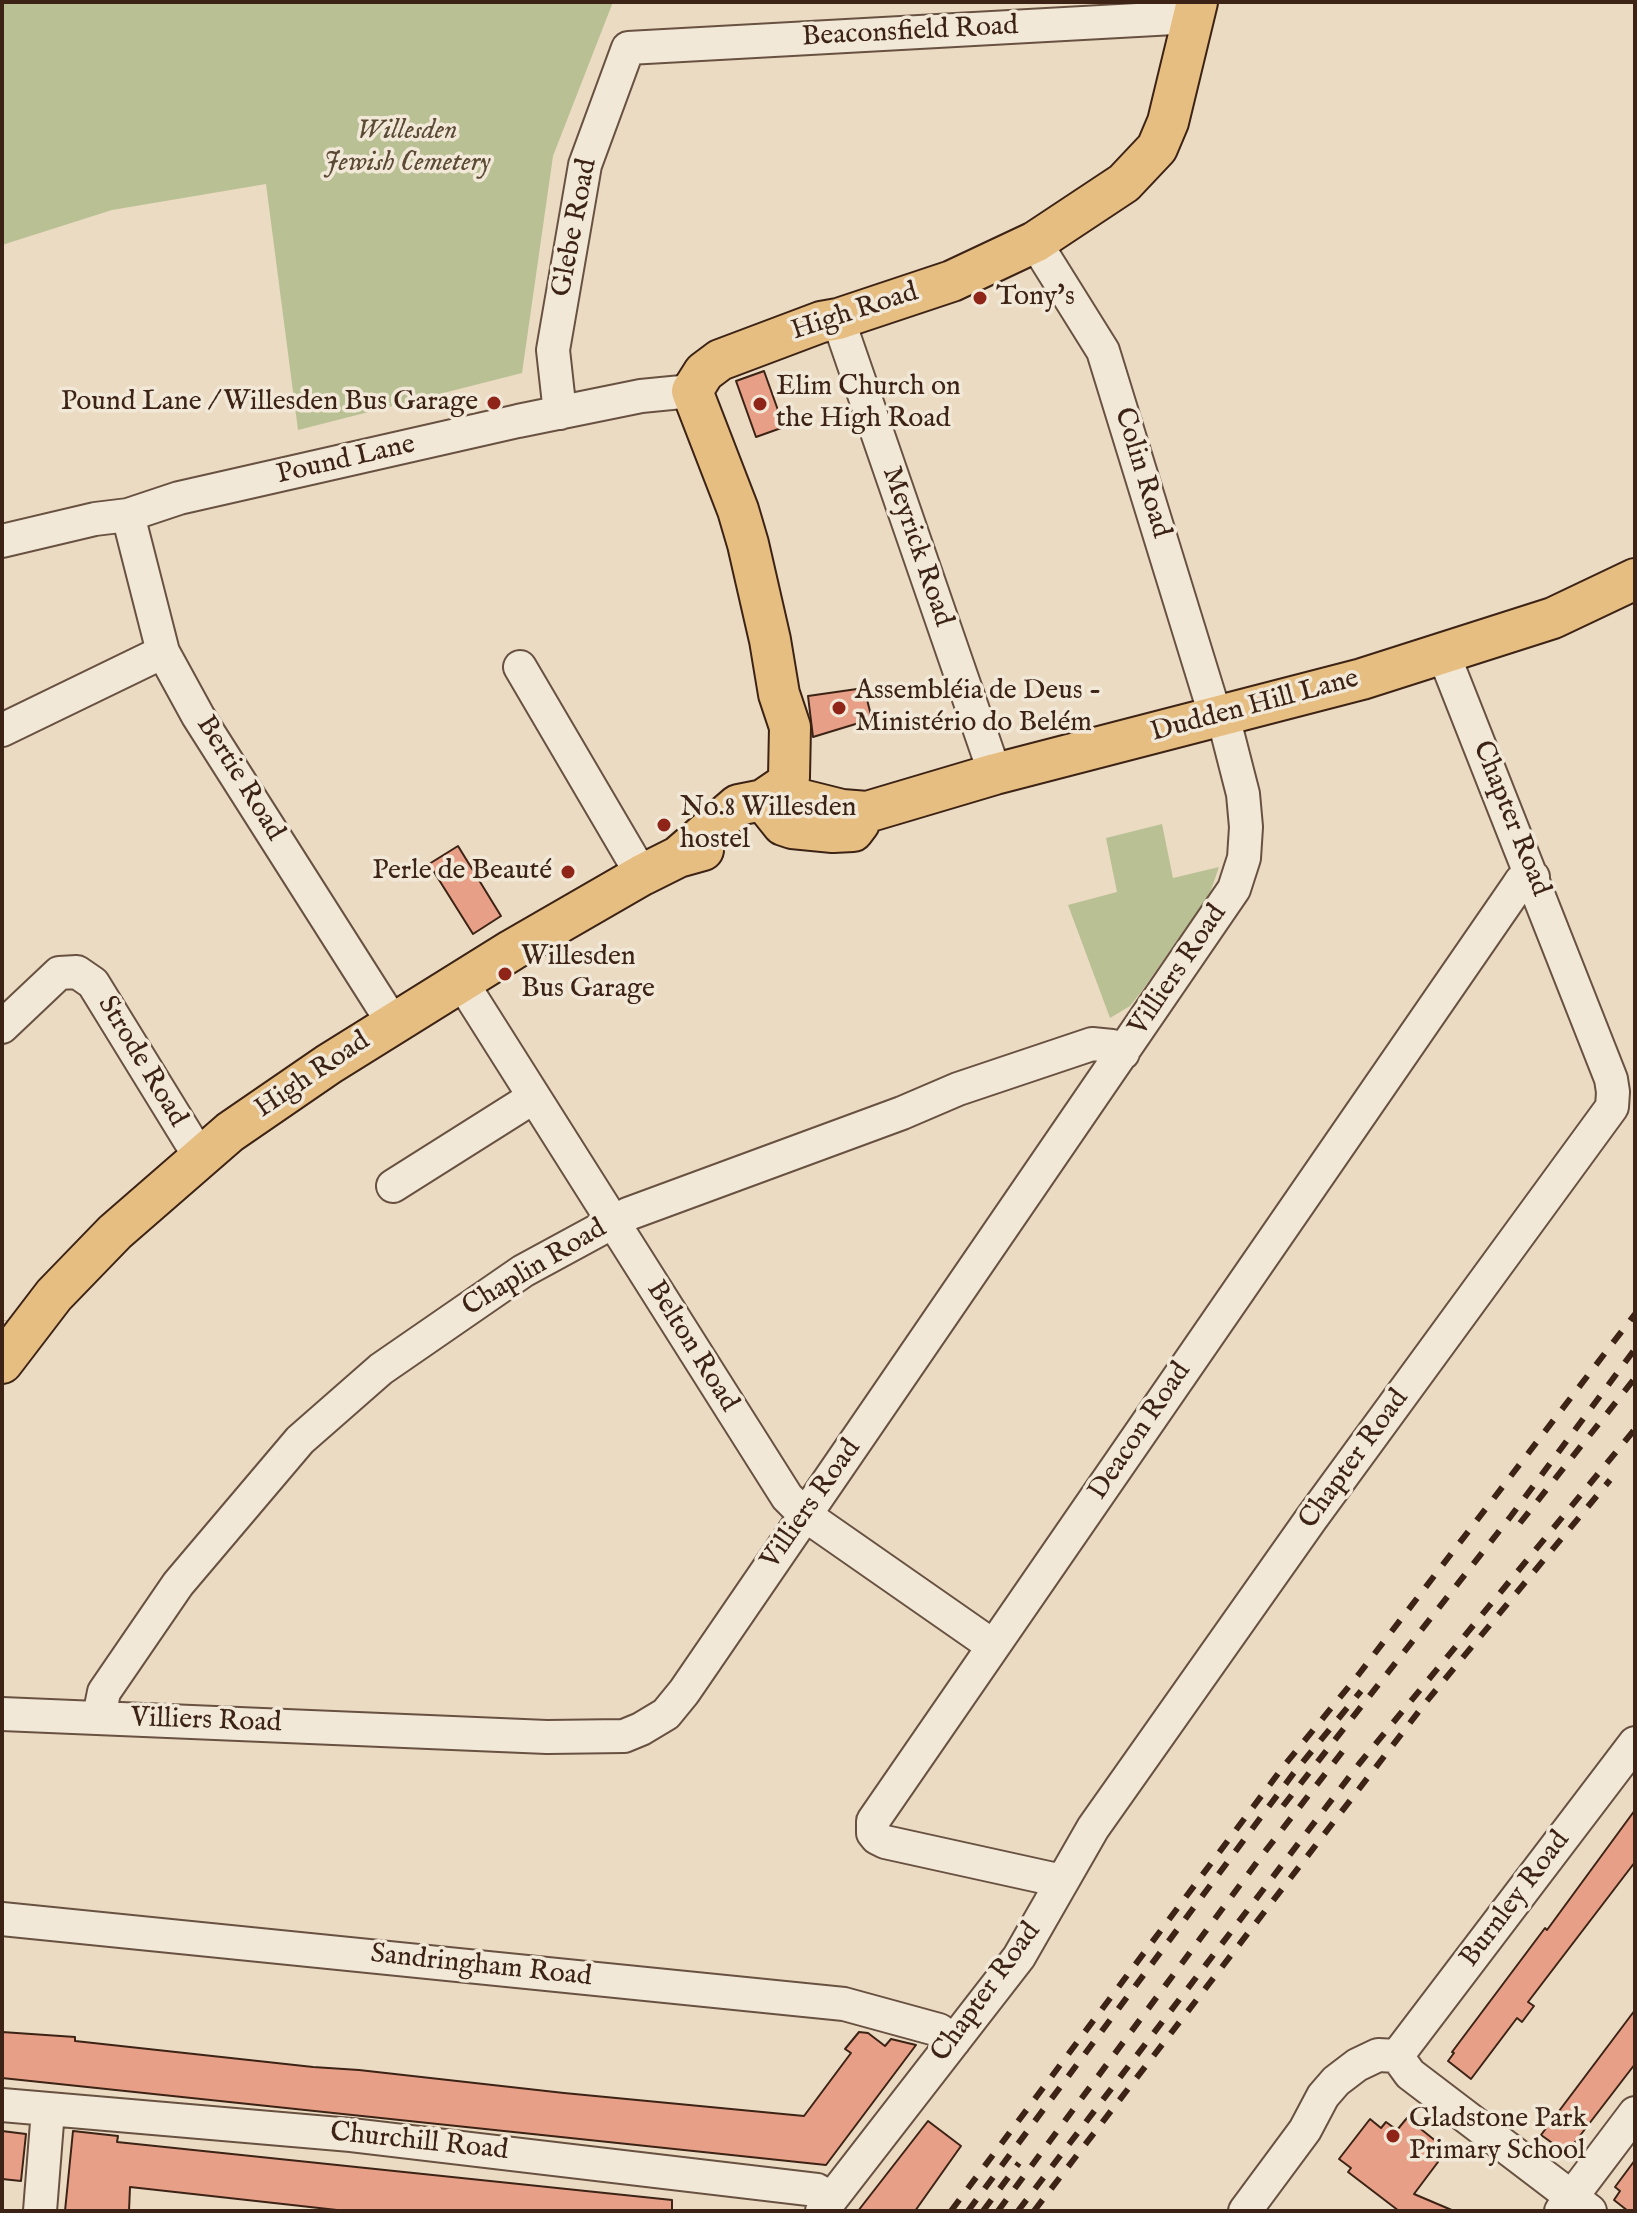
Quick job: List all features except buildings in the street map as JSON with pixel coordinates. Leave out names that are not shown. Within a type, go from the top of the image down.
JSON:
[{"type":"main road","name":"High Road","points":[[8,1340],[115,1232],[230,1132],[393,1023],[642,875],[678,857],[733,840],[754,826],[763,800],[762,777],[779,694],[748,544],[692,391],[704,372],[720,360],[821,322],[952,281],[1035,242],[1124,183],[1157,148],[1168,122],[1195,10]]},
{"type":"main road","name":"Dudden Hill Lane","points":[[763,800],[783,825],[806,831],[853,831],[867,812],[995,774],[1362,679],[1553,618],[1635,579]]},
{"type":"street","name":"Beaconsfield Road","points":[[628,48],[1195,10]]},
{"type":"street","name":"Glebe Road","points":[[560,413],[553,350],[585,165],[628,48]]},
{"type":"street","name":"Colin Road","points":[[1035,242],[1103,351],[1220,717]]},
{"type":"street","name":"Meyrick Road","points":[[838,319],[995,774]]},
{"type":"street","name":"Pound Lane","points":[[2,541],[95,519],[128,515],[179,498],[560,413],[641,396],[692,391]]},
{"type":"street","name":"Bertie Road","points":[[128,515],[163,652],[198,716],[393,1023]]},
{"type":"street","points":[[2,730],[163,652]]},
{"type":"street","name":"Chapter Road","points":[[827,2204],[1019,1957],[1093,1828],[1311,1519],[1612,1107],[1611,1079],[1443,653]]},
{"type":"street","points":[[520,667],[642,875]]},
{"type":"street","name":"Villiers Road","points":[[2,1714],[547,1737],[624,1736],[666,1714],[1234,889],[1244,858],[1246,827],[1243,794],[1220,717]]},
{"type":"street","name":"Deacon Road","points":[[1062,1881],[885,1842],[873,1833],[873,1821],[1521,881],[1533,877]]},
{"type":"street","name":"Strode Road","points":[[2,1027],[59,973],[77,972],[93,983],[200,1157]]},
{"type":"street","name":"Belton Road","points":[[461,981],[787,1497],[805,1515],[993,1646]]},
{"type":"street","name":"Chaplin Road","points":[[99,1717],[104,1692],[178,1584],[300,1440],[381,1369],[523,1271],[628,1214],[902,1113],[958,1089],[1092,1044],[1112,1046],[1123,1053]]},
{"type":"street","points":[[393,1186],[534,1097]]},
{"type":"street","name":"Burnley Road","points":[[1397,2056],[1635,1743]]},
{"type":"street","name":"Sandringham Road","points":[[2,1919],[844,2004],[939,2030],[954,2041]]},
{"type":"street","points":[[1245,2211],[1305,2130],[1323,2096],[1357,2065],[1378,2055],[1397,2056],[1410,2074],[1574,2206],[1635,2113]]},
{"type":"street","name":"Churchill Road","points":[[2,2105],[351,2135],[822,2190],[827,2204]]},
{"type":"street","points":[[40,2211],[48,2110]]},
{"type":"green space","name":"Willesden Jewish Cemetery","points":[[2,2],[613,2],[553,156],[522,373],[298,430],[266,184],[112,210],[2,245]]},
{"type":"green space","points":[[1162,824],[1173,878],[1219,867],[1210,893],[1141,992],[1130,1006],[1110,1018],[1068,905],[1117,892],[1106,838]]},
{"type":"railway","points":[[951,2211],[1283,1767],[1359,1674],[1635,1314]]},
{"type":"railway","points":[[1283,1806],[1511,1516],[1635,1349]]},
{"type":"railway","points":[[1520,1523],[1635,1378]]},
{"type":"railway","points":[[1018,2211],[1359,1764],[1635,1429]]},
{"type":"railway","points":[[1034,2211],[1426,1702],[1610,1480]]},
{"type":"railway","points":[[968,2211],[1293,1774],[1361,1691]]},
{"type":"railway","points":[[998,2211],[1346,1747]]},
{"type":"railway","points":[[983,2211],[1019,2163]]},
{"type":"place","name":"Tony's","points":[[980,298]]},
{"type":"place","name":"Pound Lane / Willesden Bus Garage","points":[[494,403]]},
{"type":"place","name":"Elim Church on the High Road","points":[[760,404]]},
{"type":"place","name":"Assembléia de Deus - Ministério do Belém","points":[[839,708]]},
{"type":"place","name":"No.8 Willesden hostel","points":[[664,825]]},
{"type":"place","name":"Perle de Beauté","points":[[568,872]]},
{"type":"place","name":"Willesden Bus Garage","points":[[505,974]]},
{"type":"place","name":"Gladstone Park Primary School","points":[[1393,2136]]}]
